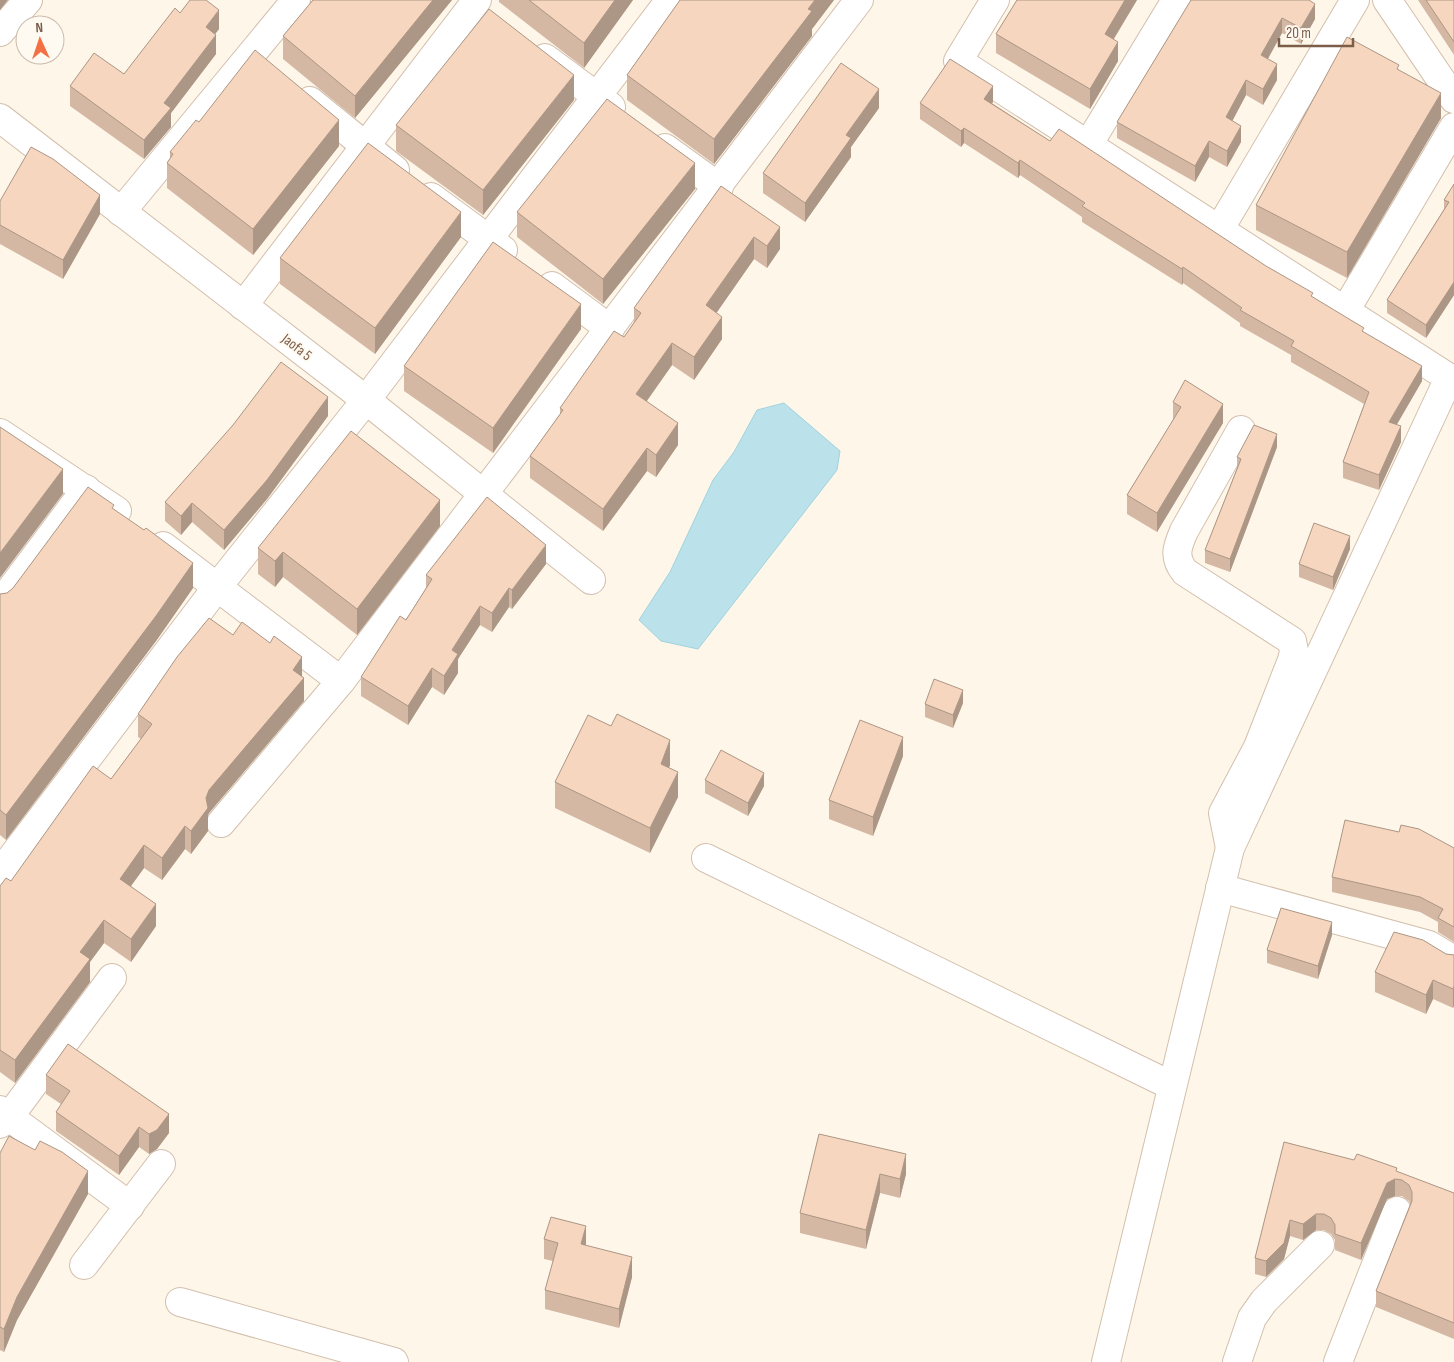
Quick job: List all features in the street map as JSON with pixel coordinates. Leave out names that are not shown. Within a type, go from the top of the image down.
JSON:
[{"type":"street","points":[[0,32],[28,0]]},
{"type":"street","points":[[121,212],[260,60],[296,0]]},
{"type":"street","points":[[0,872],[218,586],[366,400],[670,0]]},
{"type":"street","points":[[221,823],[341,682],[719,187],[859,0]]},
{"type":"street","points":[[995,0],[958,61],[1449,378],[1230,848],[1106,1362]]},
{"type":"street","points":[[1088,145],[1176,0]]},
{"type":"street","points":[[1219,230],[1354,0]]},
{"type":"street","points":[[1387,0],[1454,99]]},
{"type":"street","points":[[243,306],[474,1],[498,20]]},
{"type":"street","points":[[528,44],[719,187]]},
{"type":"street","points":[[290,85],[365,147],[610,329]]},
{"type":"street","name":"Jaofa 5","points":[[0,118],[366,400],[591,580]]},
{"type":"street","points":[[1345,311],[1454,127]]},
{"type":"street","points":[[1230,848],[1223,813],[1258,747],[1292,660],[1294,645],[1292,641],[1185,572],[1176,557],[1184,531],[1241,430]]},
{"type":"street","points":[[0,433],[86,489],[218,586],[341,682]]},
{"type":"street","points":[[0,604],[86,489]]},
{"type":"street","points":[[706,858],[1172,1086]]},
{"type":"street","points":[[1220,888],[1429,944],[1454,960]]},
{"type":"street","points":[[112,978],[3,1117],[130,1206]]},
{"type":"street","points":[[84,1265],[161,1164]]},
{"type":"street","points":[[1338,1362],[1397,1211]]},
{"type":"street","points":[[1237,1362],[1252,1318],[1264,1301],[1320,1245]]},
{"type":"street","points":[[180,1302],[394,1362]]},
{"type":"water","points":[[784,403],[840,451],[837,470],[698,649],[661,641],[639,620],[670,572],[713,480],[734,452],[757,410]]},
{"type":"building","points":[[190,0],[206,0],[219,10],[206,27],[216,35],[164,103],[171,108],[144,140],[70,86],[94,53],[124,74],[175,8],[180,13]]},
{"type":"building","points":[[313,0],[433,0],[355,96],[283,36]]},
{"type":"building","points":[[529,0],[615,0],[584,43]]},
{"type":"building","points":[[680,0],[815,0],[808,9],[812,11],[714,139],[627,75]]},
{"type":"building","points":[[1017,0],[1125,0],[1105,34],[1118,42],[1090,89],[996,34]]},
{"type":"building","points":[[1191,0],[1309,0],[1315,4],[1301,28],[1282,18],[1261,55],[1277,64],[1263,89],[1246,80],[1226,117],[1241,126],[1227,151],[1209,141],[1195,166],[1117,122]]},
{"type":"building","points":[[1426,0],[1454,0],[1454,42]]},
{"type":"building","points":[[489,9],[574,75],[483,190],[396,125]]},
{"type":"building","points":[[1347,37],[1399,65],[1397,69],[1441,93],[1347,252],[1256,205]]},
{"type":"building","points":[[255,50],[339,120],[253,229],[167,163],[173,154],[170,152],[196,120],[199,122]]},
{"type":"building","points":[[950,59],[993,86],[984,99],[1050,141],[1059,129],[1266,266],[1313,293],[1311,296],[1364,328],[1362,331],[1422,366],[1389,422],[1401,426],[1379,475],[1343,462],[1369,392],[1291,346],[1294,341],[1240,310],[1242,308],[1183,267],[1182,269],[1082,206],[1085,203],[1020,160],[1018,163],[964,128],[961,131],[920,103]]},
{"type":"building","points":[[841,63],[879,89],[846,135],[851,138],[805,203],[763,173]]},
{"type":"building","points":[[607,99],[695,163],[603,279],[517,212]]},
{"type":"building","points":[[368,143],[461,212],[375,328],[280,258]]},
{"type":"building","points":[[31,147],[53,159],[100,195],[63,260],[0,225],[0,201]]},
{"type":"building","points":[[1454,184],[1454,282],[1426,325],[1387,300],[1449,202],[1444,200]]},
{"type":"building","points":[[721,186],[780,227],[767,246],[754,237],[706,305],[722,317],[694,357],[672,343],[636,394],[678,423],[656,455],[647,448],[603,509],[530,456],[563,410],[560,408],[614,331],[624,337],[641,313],[634,308]]},
{"type":"building","points":[[493,242],[581,304],[493,428],[404,366]]},
{"type":"building","points":[[281,362],[328,397],[267,480],[224,530],[192,503],[181,516],[165,502],[233,425]]},
{"type":"building","points":[[1185,380],[1223,404],[1157,513],[1127,495],[1181,407],[1173,402]]},
{"type":"building","points":[[1254,425],[1277,434],[1230,559],[1205,550],[1241,459],[1237,457]]},
{"type":"building","points":[[0,427],[63,469],[0,553]]},
{"type":"building","points":[[351,431],[440,500],[357,609],[283,552],[275,561],[258,548]]},
{"type":"building","points":[[88,487],[114,505],[112,508],[144,530],[146,528],[193,563],[156,616],[6,815],[0,810],[0,594],[7,593],[13,588]]},
{"type":"building","points":[[487,497],[546,545],[512,590],[509,588],[492,613],[480,606],[452,650],[458,654],[444,676],[432,668],[408,706],[361,677],[400,616],[406,620],[432,579],[426,575]]},
{"type":"building","points":[[1314,523],[1350,536],[1333,577],[1299,564]]},
{"type":"building","points":[[209,618],[233,635],[242,622],[270,643],[274,636],[302,657],[293,670],[304,678],[209,790],[206,798],[208,808],[191,831],[185,826],[162,858],[144,845],[120,879],[156,904],[131,939],[104,920],[80,952],[90,959],[15,1060],[0,1050],[0,886],[6,878],[11,881],[93,766],[111,779],[152,724],[138,714],[177,657]]},
{"type":"building","points":[[934,679],[963,690],[953,715],[925,704]]},
{"type":"building","points":[[617,714],[670,740],[661,764],[678,772],[650,828],[555,782],[588,715],[611,726]]},
{"type":"building","points":[[860,720],[903,737],[873,817],[829,800]]},
{"type":"building","points":[[721,750],[764,773],[748,803],[705,780]]},
{"type":"building","points":[[1345,820],[1399,832],[1401,825],[1419,829],[1454,848],[1454,927],[1438,918],[1443,909],[1420,897],[1332,877]]},
{"type":"building","points":[[1281,908],[1332,922],[1318,966],[1267,950]]},
{"type":"building","points":[[1394,932],[1423,940],[1446,954],[1454,955],[1453,989],[1433,980],[1426,995],[1375,972]]},
{"type":"building","points":[[68,1044],[169,1114],[157,1130],[149,1134],[139,1127],[119,1156],[56,1112],[70,1091],[46,1075]]},
{"type":"building","points":[[819,1134],[906,1154],[900,1179],[880,1174],[866,1230],[800,1213]]},
{"type":"building","points":[[9,1136],[35,1150],[40,1141],[62,1152],[88,1171],[17,1297],[4,1329],[0,1327],[0,1153]]},
{"type":"building","points":[[1284,1142],[1354,1160],[1357,1154],[1397,1168],[1396,1171],[1454,1193],[1454,1323],[1376,1291],[1412,1201],[1412,1192],[1409,1185],[1402,1180],[1395,1179],[1387,1183],[1361,1243],[1335,1234],[1335,1225],[1331,1218],[1324,1214],[1316,1214],[1303,1224],[1290,1220],[1284,1243],[1266,1261],[1255,1258]]},
{"type":"building","points":[[551,1217],[586,1226],[581,1244],[632,1257],[619,1309],[545,1290],[558,1243],[544,1239]]}]
